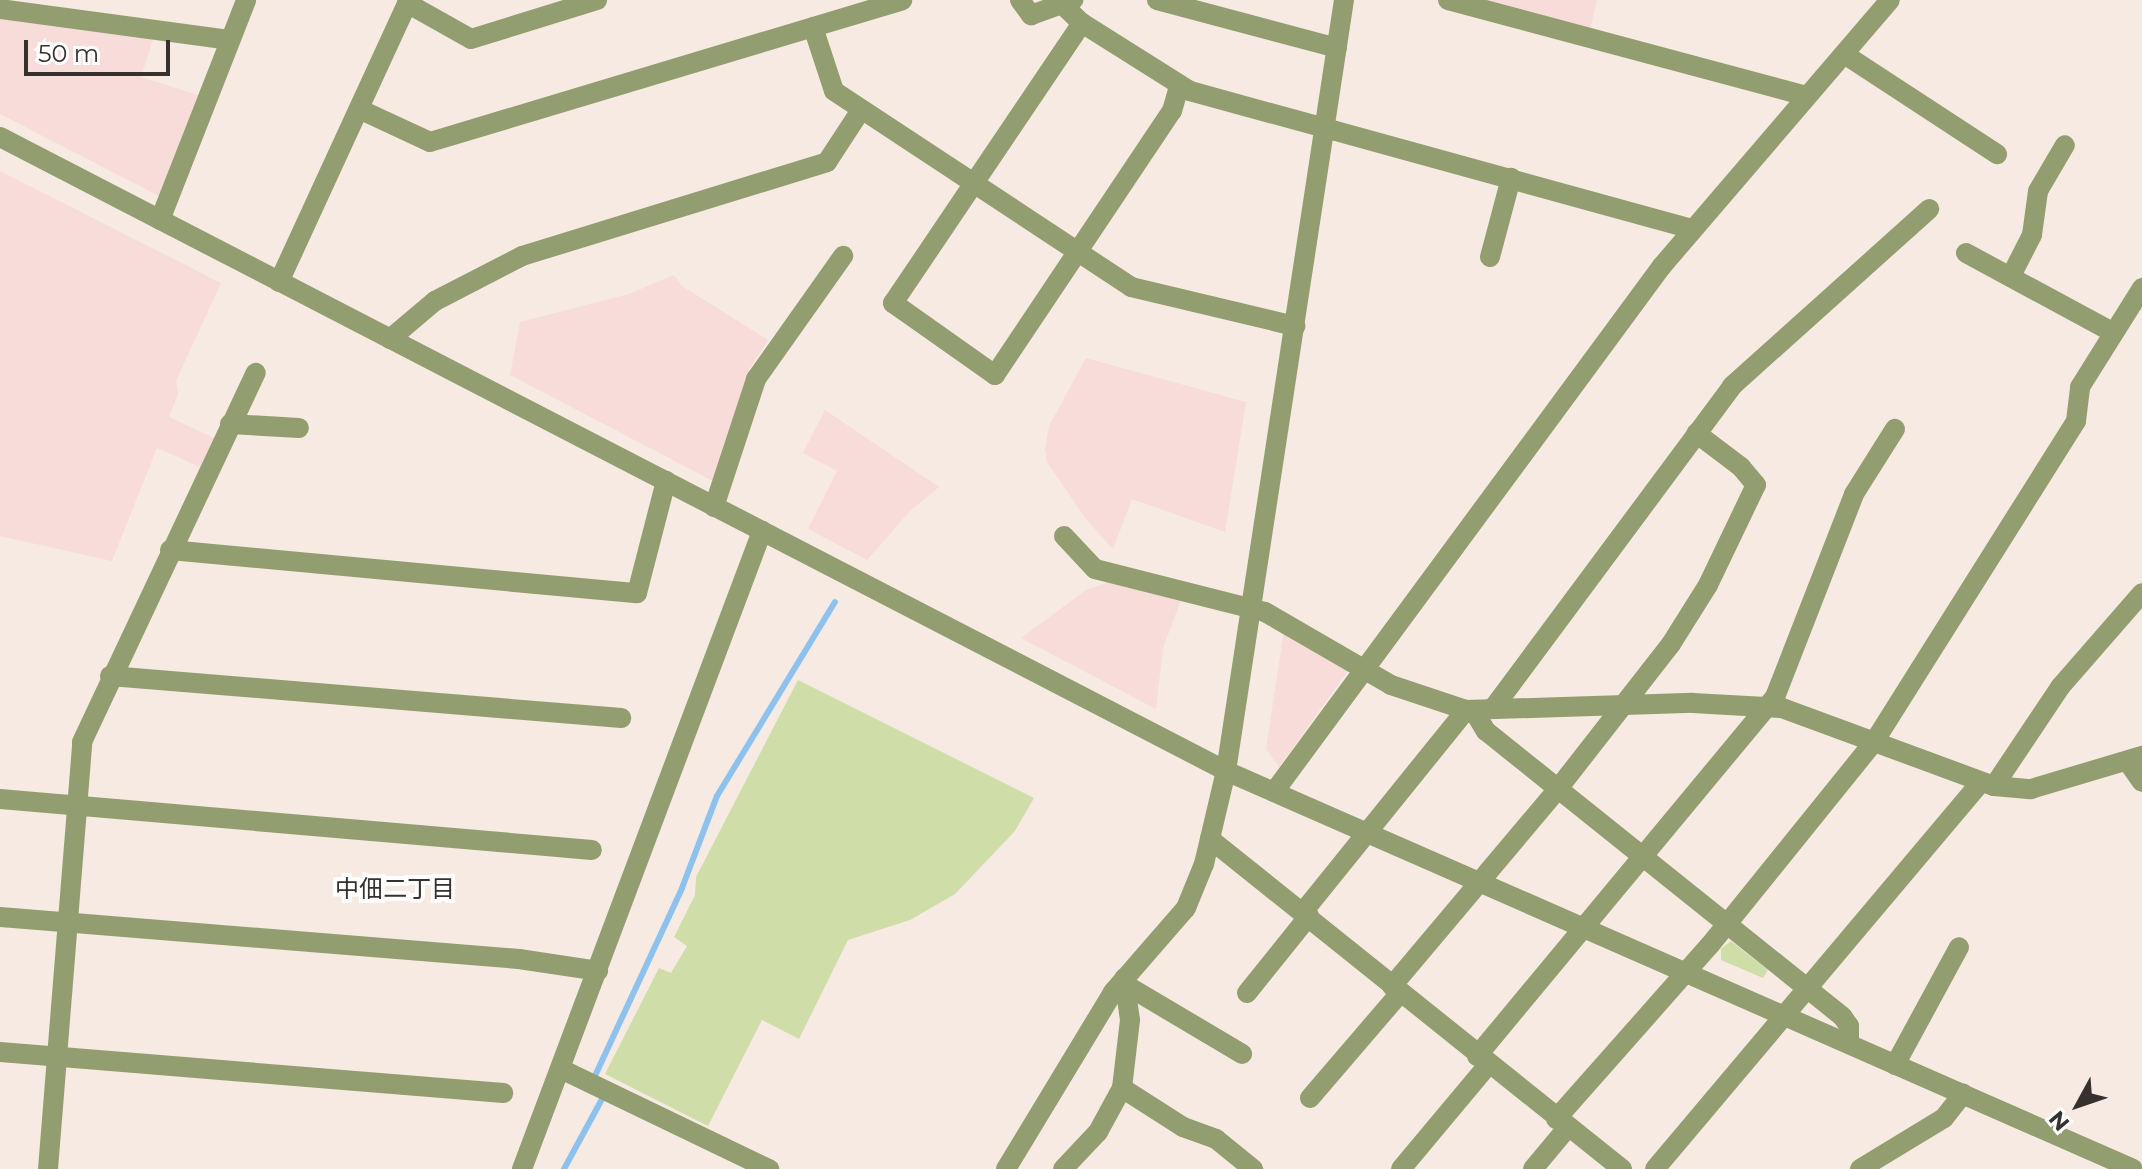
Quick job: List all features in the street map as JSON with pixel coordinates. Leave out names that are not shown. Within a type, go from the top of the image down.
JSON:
[{"type":"street","points":[[160,220],[246,0]]},
{"type":"street","points":[[279,282],[408,1],[471,39],[597,0]]},
{"type":"street","points":[[359,109],[430,142],[902,0]]},
{"type":"street","points":[[1020,0],[1031,15],[1068,2],[1082,23],[1179,87],[1692,229]]},
{"type":"street","points":[[1157,0],[1337,48]]},
{"type":"street","points":[[1006,1169],[1125,981],[1186,908],[1210,839],[1226,771],[1344,0]]},
{"type":"street","points":[[1448,0],[1806,96]]},
{"type":"street","points":[[1274,792],[1692,229],[1890,0]]},
{"type":"street","points":[[0,9],[229,40]]},
{"type":"street","points":[[1082,23],[893,303],[995,375],[1172,111],[1179,87]]},
{"type":"street","points":[[813,27],[831,87],[861,110],[1139,290],[1295,326]]},
{"type":"street","points":[[1844,54],[1997,154]]},
{"type":"street","points":[[390,339],[435,301],[522,256],[827,162],[861,110]]},
{"type":"street","points":[[0,137],[1226,771],[2124,1167]]},
{"type":"street","points":[[2011,276],[2032,235],[2038,191],[2065,145]]},
{"type":"street","points":[[1490,257],[1511,178]]},
{"type":"street","points":[[1247,993],[1367,834],[1478,710],[1742,375],[1929,209]]},
{"type":"street","points":[[1966,253],[2114,333]]},
{"type":"street","points":[[714,507],[756,379],[843,256]]},
{"type":"street","points":[[1533,1169],[1562,1123],[1874,742],[2076,421],[2080,387],[2142,288]]},
{"type":"street","points":[[48,1169],[82,742],[110,676],[256,373]]},
{"type":"street","points":[[230,424],[299,428]]},
{"type":"street","points":[[1401,1169],[1583,928],[1768,707],[1792,662],[1854,494],[1895,429]]},
{"type":"street","points":[[1310,1098],[1478,882],[1557,790],[1688,620],[1756,485],[1696,433]]},
{"type":"street","points":[[170,550],[637,593],[666,481]]},
{"type":"street","points":[[522,1169],[563,1070],[762,531]]},
{"type":"street","points":[[1064,536],[1095,569],[1251,607],[1364,670],[1478,710],[1622,705],[1768,707],[1987,784],[2031,789],[2135,759],[2142,782]]},
{"type":"street","points":[[1655,1169],[1987,784],[2061,686],[2142,593]]},
{"type":"street","points":[[110,676],[621,718]]},
{"type":"street","points":[[1478,710],[1486,731],[1847,1021],[1849,1044]]},
{"type":"street","points":[[0,799],[592,850]]},
{"type":"street","points":[[1210,839],[1306,914],[1482,1061],[1622,1169]]},
{"type":"street","points":[[0,917],[473,955],[598,971]]},
{"type":"street","points":[[1895,1065],[1959,947]]},
{"type":"street","points":[[1125,981],[1242,1054]]},
{"type":"street","points":[[1067,1168],[1103,1125],[1122,1088],[1130,1020],[1125,981]]},
{"type":"street","points":[[0,1052],[503,1093]]},
{"type":"street","points":[[563,1070],[769,1169]]},
{"type":"street","points":[[1122,1088],[1183,1127],[1216,1139],[1253,1169]]},
{"type":"street","points":[[1860,1169],[1944,1118],[1963,1094]]},
{"type":"shaded area","points":[[1479,0],[1597,0],[1590,29]]},
{"type":"shaded area","points":[[0,17],[153,39],[141,77],[198,95],[159,196],[0,114]]},
{"type":"shaded area","points":[[0,171],[221,283],[176,381],[178,394],[169,417],[214,438],[200,467],[157,448],[112,561],[0,536]]},
{"type":"shaded area","points":[[674,275],[682,286],[768,340],[750,368],[717,478],[711,480],[510,375],[520,322],[629,294]]},
{"type":"shaded area","points":[[1086,358],[1246,402],[1225,532],[1132,499],[1113,549],[1086,519],[1047,462],[1045,449],[1049,426]]},
{"type":"shaded area","points":[[825,410],[939,487],[911,510],[867,560],[808,529],[837,471],[803,453]]},
{"type":"shaded area","points":[[1116,580],[1181,600],[1163,648],[1156,709],[1021,638],[1086,590]]},
{"type":"shaded area","points":[[1284,630],[1350,668],[1279,767],[1266,749]]},
{"type":"green space","points":[[798,680],[1034,798],[1015,831],[955,894],[910,920],[848,940],[799,1039],[762,1020],[708,1126],[605,1074],[659,968],[671,973],[687,946],[674,937],[695,895],[696,877]]},
{"type":"green space","points":[[1731,941],[1768,970],[1763,978],[1721,960],[1721,949]]},
{"type":"waterway","points":[[594,1078],[682,888],[717,796],[835,602]]},
{"type":"waterway","points":[[564,1169],[602,1099]]},
{"type":"district","name":"中佃二丁目","points":[[395,889]]}]
